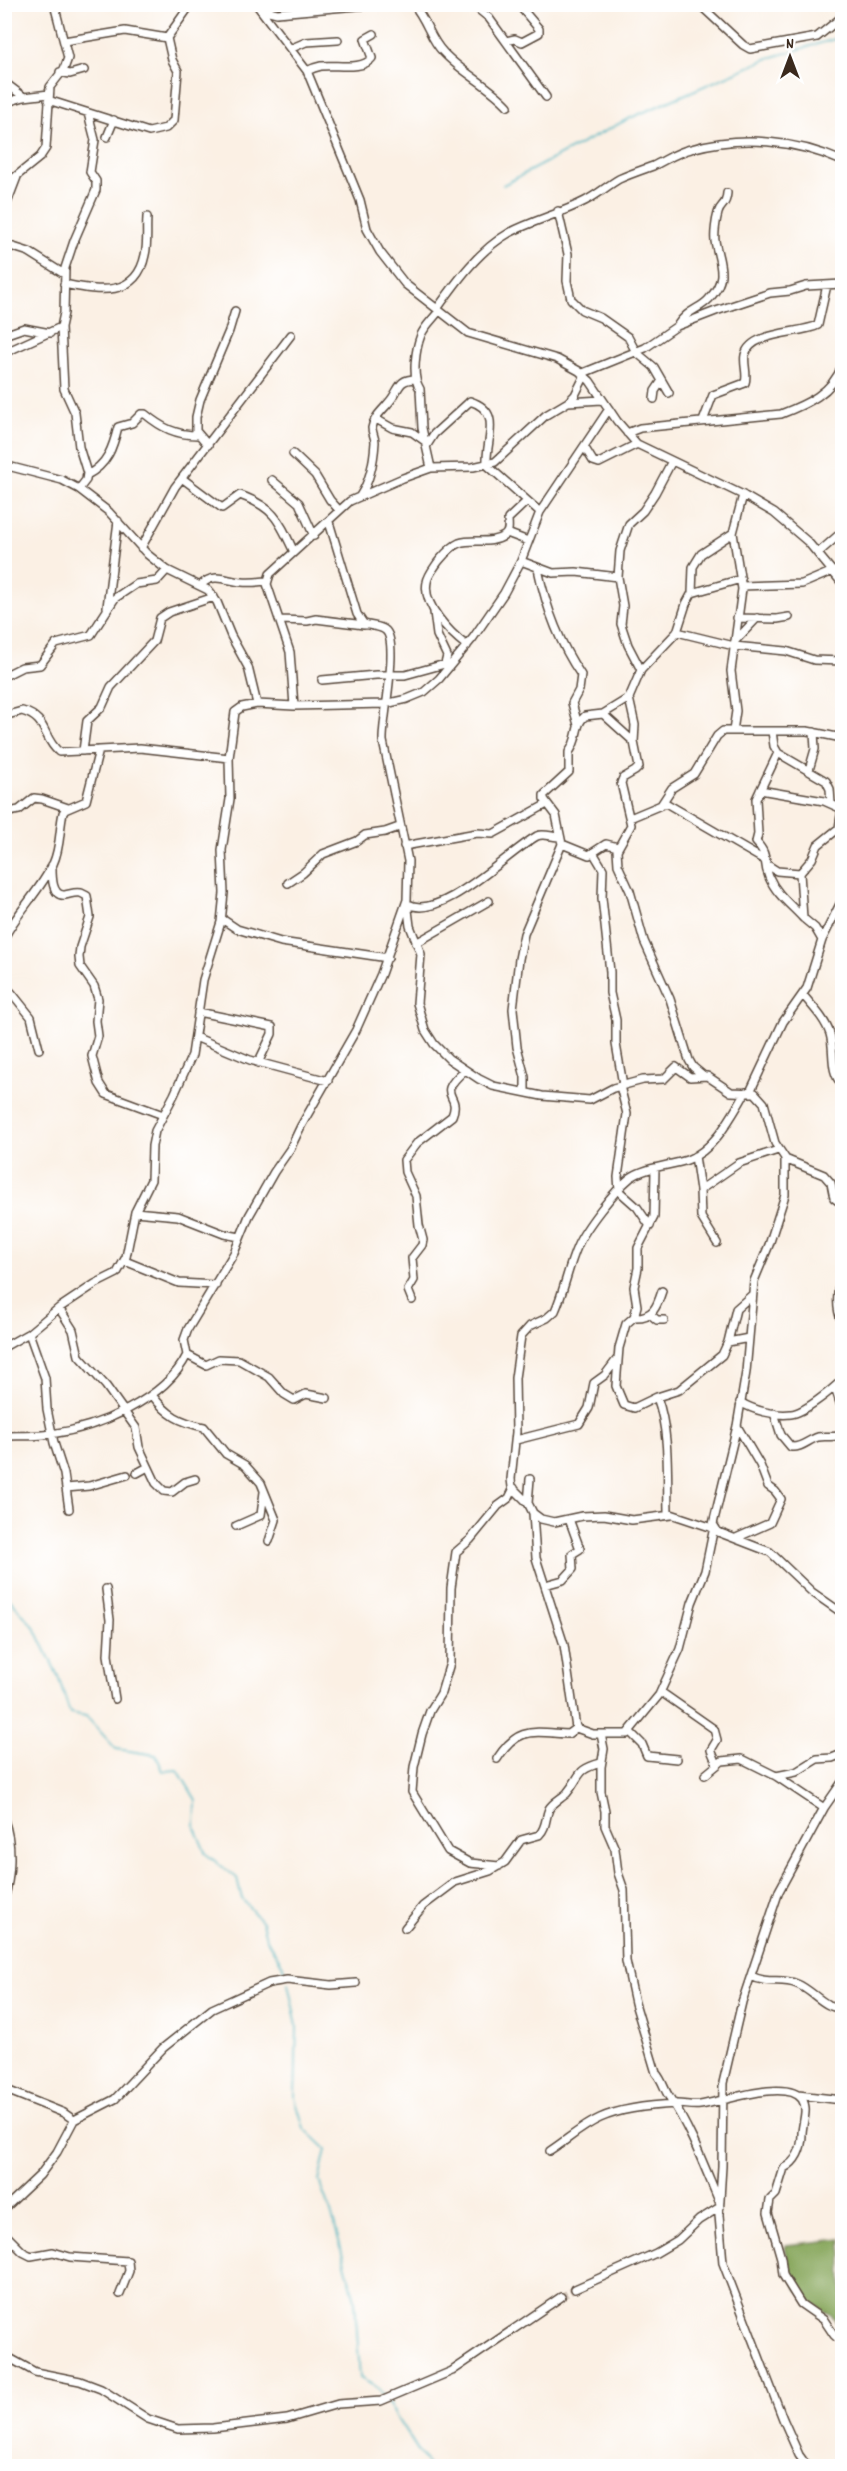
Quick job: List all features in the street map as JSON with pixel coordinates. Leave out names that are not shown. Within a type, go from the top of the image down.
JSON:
[{"type":"street","points":[[4,186],[44,152],[51,82],[68,58],[54,4]]},
{"type":"street","points":[[4,103],[24,97],[48,97],[88,113],[153,132],[166,128],[174,120],[178,71],[172,60],[168,38],[191,4]]},
{"type":"street","points":[[256,4],[307,70],[360,200],[369,234],[400,279],[468,333],[557,359],[584,374],[627,433],[638,444],[743,495],[774,513],[818,553],[843,583]]},
{"type":"street","points":[[264,4],[269,11],[277,13],[304,7],[380,4]]},
{"type":"street","points":[[413,4],[425,20],[441,51],[491,89],[508,106]]},
{"type":"street","points":[[472,4],[489,18],[546,98]]},
{"type":"street","points":[[506,41],[515,39],[522,42],[539,33],[539,29],[518,4]]},
{"type":"street","points":[[699,4],[750,49],[817,37],[843,17]]},
{"type":"street","points":[[64,41],[124,31],[168,38]]},
{"type":"street","points":[[307,70],[321,66],[356,66],[368,63],[372,58],[365,39],[374,34]]},
{"type":"street","points":[[292,48],[306,42],[338,40]]},
{"type":"street","points":[[60,72],[70,74],[84,70]]},
{"type":"street","points":[[4,82],[24,97]]},
{"type":"street","points":[[87,475],[79,447],[75,413],[64,389],[61,327],[64,313],[64,274],[74,241],[96,190],[96,182],[90,172],[95,140],[88,113]]},
{"type":"street","points":[[107,137],[114,120]]},
{"type":"street","points":[[431,468],[422,428],[420,388],[416,379],[421,337],[459,279],[490,247],[508,234],[579,204],[620,178],[679,153],[721,142],[772,142],[843,161]]},
{"type":"street","points":[[4,211],[17,177]]},
{"type":"street","points":[[677,326],[688,312],[710,298],[721,276],[722,264],[715,236],[718,212],[726,202],[727,192]]},
{"type":"street","points":[[558,211],[568,254],[567,281],[571,299],[582,310],[601,318],[628,337],[636,352],[654,367],[669,393]]},
{"type":"street","points":[[64,284],[96,291],[113,289],[128,283],[139,270],[145,256],[147,217]]},
{"type":"street","points":[[4,244],[29,252],[64,274]]},
{"type":"street","points":[[266,581],[274,570],[350,501],[431,468],[487,465],[499,459],[546,415],[568,402],[575,394],[584,374],[650,345],[677,326],[770,293],[790,291],[806,286],[843,284]]},
{"type":"street","points":[[703,421],[713,394],[745,383],[745,355],[755,343],[765,337],[818,325],[827,285]]},
{"type":"street","points":[[208,445],[198,435],[197,409],[235,311]]},
{"type":"street","points":[[4,353],[61,327]]},
{"type":"street","points":[[4,335],[24,328],[50,333]]},
{"type":"street","points":[[141,548],[172,492],[291,335]]},
{"type":"street","points":[[627,433],[640,428],[781,414],[800,407],[824,393],[833,384],[843,366]]},
{"type":"street","points":[[359,497],[365,488],[372,465],[375,442],[372,429],[376,419],[393,398],[398,385],[406,380],[416,379]]},
{"type":"street","points":[[654,399],[655,391],[661,382]]},
{"type":"street","points":[[568,402],[602,400]]},
{"type":"street","points":[[426,443],[467,404],[472,402],[484,408],[492,420],[486,448],[487,465],[540,512]]},
{"type":"street","points":[[4,1347],[29,1333],[59,1308],[96,1283],[117,1273],[125,1261],[135,1212],[150,1184],[153,1137],[192,1055],[203,980],[222,919],[224,893],[222,850],[230,799],[229,758],[235,712],[242,707],[257,704],[294,706],[385,704],[424,693],[467,646],[504,593],[521,561],[540,512],[609,409]]},
{"type":"street","points":[[79,489],[87,475],[98,469],[105,460],[117,437],[118,426],[132,423],[141,414],[145,414],[170,431],[183,435],[198,435]]},
{"type":"street","points":[[376,419],[392,428],[412,432],[426,443]]},
{"type":"street","points":[[585,448],[593,461],[599,464],[638,444]]},
{"type":"street","points":[[293,454],[315,475],[339,510]]},
{"type":"street","points":[[641,670],[621,627],[623,606],[618,577],[620,551],[629,524],[643,511],[672,461]]},
{"type":"street","points":[[4,465],[62,480],[79,489],[118,521],[141,548],[167,570],[201,585],[214,597],[231,636],[249,667],[257,704]]},
{"type":"street","points":[[183,478],[222,508],[240,495],[265,508],[282,525],[294,552]]},
{"type":"street","points":[[272,480],[299,503],[314,536]]},
{"type":"street","points":[[734,731],[736,711],[731,671],[741,583],[733,533],[743,495]]},
{"type":"street","points":[[507,533],[508,519],[527,501]]},
{"type":"street","points":[[107,610],[118,521]]},
{"type":"street","points":[[329,522],[355,610],[365,625]]},
{"type":"street","points":[[818,553],[843,532]]},
{"type":"street","points":[[322,680],[409,675],[446,663],[447,657],[437,635],[434,612],[426,589],[427,580],[447,551],[459,543],[492,541],[507,533],[528,541]]},
{"type":"street","points":[[733,533],[700,554],[693,567],[692,593],[677,632],[641,670],[629,698],[639,767],[623,777],[621,783],[630,818],[628,833],[618,847],[618,865],[630,891],[644,941],[667,992],[693,1067],[731,1092],[757,1094],[764,1103],[778,1150],[785,1159],[824,1175],[831,1183],[834,1198],[840,1200],[843,1209]]},
{"type":"street","points":[[521,561],[553,573],[576,572],[618,577]]},
{"type":"street","points":[[538,568],[544,598],[558,635],[581,675],[579,690],[572,703],[578,727]]},
{"type":"street","points":[[4,676],[22,667],[40,665],[56,644],[91,635],[115,598],[141,582],[157,581],[167,570]]},
{"type":"street","points":[[692,593],[741,583],[802,584],[833,571]]},
{"type":"street","points":[[201,585],[215,577],[242,582],[266,581]]},
{"type":"street","points":[[266,581],[291,658],[294,706]]},
{"type":"street","points":[[83,751],[87,720],[102,707],[111,687],[154,640],[160,618],[166,613],[214,597]]},
{"type":"street","points":[[434,612],[454,636],[467,646]]},
{"type":"street","points":[[737,618],[777,620],[789,617]]},
{"type":"street","points":[[734,644],[757,618]]},
{"type":"street","points":[[280,620],[316,619],[365,625],[381,628],[389,634],[392,661],[385,704],[384,748],[409,870],[407,902],[410,926],[421,959],[417,991],[419,1015],[434,1044],[465,1070],[489,1085],[554,1098],[590,1100],[621,1085],[643,1080],[664,1079],[674,1067],[690,1077],[704,1076]]},
{"type":"street","points":[[677,632],[734,644],[786,651],[814,660],[843,662]]},
{"type":"street","points":[[525,1091],[525,1077],[517,1047],[513,1009],[519,959],[524,934],[561,841],[556,815],[547,804],[544,795],[569,772],[569,752],[575,744],[578,727],[585,716],[603,714],[629,698]]},
{"type":"street","points":[[4,716],[19,711],[27,712],[41,721],[56,750],[140,748],[229,758]]},
{"type":"street","points":[[603,714],[634,742]]},
{"type":"street","points":[[630,818],[656,809],[664,802],[672,788],[694,774],[720,732],[814,732],[843,738]]},
{"type":"street","points":[[772,732],[774,746],[778,753],[826,781],[830,789],[831,803]]},
{"type":"street","points":[[808,770],[815,749],[814,732]]},
{"type":"street","points":[[4,938],[52,865],[59,843],[62,817],[68,808],[86,801],[99,750]]},
{"type":"street","points":[[778,753],[756,801],[758,832],[756,842],[765,850],[770,880],[778,893],[815,928],[822,940]]},
{"type":"street","points":[[760,790],[831,803],[842,809],[839,828],[818,845],[812,859],[800,873],[803,918]]},
{"type":"street","points":[[4,813],[21,809],[34,798],[68,808]]},
{"type":"street","points":[[664,802],[766,862],[777,871],[800,873]]},
{"type":"street","points":[[404,846],[477,834],[493,834],[547,804]]},
{"type":"street","points":[[288,883],[303,873],[323,854],[352,843],[365,835],[399,827]]},
{"type":"street","points":[[407,902],[419,908],[448,898],[538,836],[561,841],[585,855],[594,854],[606,844],[618,847]]},
{"type":"street","points":[[594,854],[603,869],[602,898],[610,993],[616,1020],[616,1044],[627,1114],[618,1177],[619,1191],[637,1207],[650,1226]]},
{"type":"street","points":[[52,865],[52,879],[57,892],[63,896],[76,892],[84,894],[89,905],[90,917],[79,957],[80,966],[94,986],[98,999],[96,1021],[98,1036],[92,1056],[99,1083],[106,1094],[163,1115]]},
{"type":"street","points":[[603,869],[618,865]]},
{"type":"street","points":[[576,1728],[564,1645],[535,1553],[533,1513],[528,1503],[514,1488],[511,1479],[516,1440],[514,1386],[521,1336],[530,1326],[548,1318],[555,1311],[578,1244],[596,1218],[633,1176],[695,1156],[718,1134],[748,1092],[783,1022],[807,988],[822,940],[843,900]]},
{"type":"street","points":[[416,943],[489,901]]},
{"type":"street","points":[[4,1436],[52,1434],[125,1411],[152,1395],[170,1379],[187,1355],[184,1338],[195,1317],[234,1253],[274,1172],[290,1149],[363,1016],[388,958],[407,902]]},
{"type":"street","points":[[222,919],[237,929],[281,942],[388,958]]},
{"type":"street","points":[[4,992],[11,992],[16,1002],[30,1015],[39,1049]]},
{"type":"street","points":[[803,995],[827,1027],[831,1036],[836,1076],[843,1084]]},
{"type":"street","points":[[198,1012],[272,1027],[272,1034],[258,1063]]},
{"type":"street","points":[[195,1037],[258,1063],[328,1081]]},
{"type":"street","points":[[412,1300],[408,1290],[414,1281],[412,1258],[424,1242],[419,1225],[416,1196],[405,1172],[404,1160],[417,1143],[452,1116],[454,1107],[449,1090],[450,1085],[465,1070]]},
{"type":"street","points":[[700,1190],[739,1163],[778,1150]]},
{"type":"street","points":[[695,1156],[702,1221],[717,1243]]},
{"type":"street","points":[[576,1728],[601,1734],[623,1735],[630,1732],[661,1692],[682,1642],[692,1603],[705,1571],[714,1527],[713,1520],[736,1426],[749,1338],[754,1281],[784,1202],[785,1159]]},
{"type":"street","points":[[655,1169],[654,1217],[638,1248],[638,1268],[634,1287],[638,1306],[634,1317],[626,1324],[618,1358],[616,1386],[624,1405],[634,1408],[679,1390],[691,1382],[723,1353],[736,1309],[752,1295]]},
{"type":"street","points":[[135,1212],[178,1216],[224,1234],[240,1237]]},
{"type":"street","points":[[125,1261],[179,1283],[216,1285]]},
{"type":"street","points":[[843,1275],[839,1284],[837,1305],[843,1322]]},
{"type":"street","points":[[634,1317],[650,1314],[657,1306],[662,1291]]},
{"type":"street","points":[[59,1308],[73,1330],[79,1356],[125,1411],[137,1431],[139,1446],[156,1483],[167,1492],[172,1492],[185,1482],[195,1479]]},
{"type":"street","points":[[650,1314],[657,1320],[664,1320]]},
{"type":"street","points":[[29,1333],[45,1378],[46,1405],[64,1474],[69,1509]]},
{"type":"street","points":[[728,1342],[749,1338]]},
{"type":"street","points":[[187,1355],[207,1365],[219,1359],[239,1360],[270,1378],[284,1394],[294,1400],[306,1394],[327,1398]]},
{"type":"street","points":[[516,1440],[579,1424],[589,1408],[594,1383],[605,1375],[618,1358]]},
{"type":"street","points":[[740,1402],[752,1409],[774,1413],[795,1413],[843,1380]]},
{"type":"street","points":[[835,1387],[843,1409]]},
{"type":"street","points":[[152,1395],[170,1415],[189,1425],[201,1426],[208,1430],[226,1454],[242,1462],[253,1472],[264,1489],[276,1520],[269,1541]]},
{"type":"street","points":[[657,1397],[663,1420],[669,1493],[668,1511],[671,1515]]},
{"type":"street","points":[[774,1413],[781,1435],[791,1447],[800,1446],[817,1437],[836,1437],[843,1434]]},
{"type":"street","points":[[736,1426],[760,1465],[767,1484],[781,1500],[770,1523],[736,1538]]},
{"type":"street","points":[[137,1473],[148,1467]]},
{"type":"street","points":[[66,1488],[89,1486],[127,1475]]},
{"type":"street","points":[[528,1503],[530,1479]]},
{"type":"street","points":[[499,1866],[477,1865],[460,1859],[448,1851],[415,1800],[411,1789],[422,1734],[430,1711],[441,1694],[450,1663],[452,1588],[456,1552],[470,1540],[498,1506],[511,1496],[514,1488]]},
{"type":"street","points":[[236,1526],[261,1515],[264,1489]]},
{"type":"street","points":[[533,1513],[543,1520],[557,1521],[604,1515],[640,1520],[671,1515],[714,1527],[718,1532],[775,1555],[812,1593],[843,1613]]},
{"type":"street","points":[[545,1586],[562,1580],[573,1569],[572,1554],[580,1549],[569,1519]]},
{"type":"street","points":[[106,1589],[110,1620],[108,1655],[115,1699]]},
{"type":"street","points":[[661,1692],[714,1730],[717,1740],[711,1750],[717,1764]]},
{"type":"street","points":[[497,1759],[507,1743],[515,1737],[543,1731],[568,1734],[576,1728]]},
{"type":"street","points":[[630,1732],[642,1744],[647,1756],[677,1759]]},
{"type":"street","points":[[601,1734],[604,1749],[600,1792],[605,1811],[605,1826],[615,1849],[618,1873],[624,1890],[623,1922],[626,1961],[635,2003],[654,2068],[664,2084],[668,2097],[676,2104],[702,2157],[720,2205]]},
{"type":"street","points":[[776,1776],[796,1772],[818,1759],[843,1754]]},
{"type":"street","points":[[705,1775],[717,1764],[726,1760],[742,1759],[776,1776],[824,1808]]},
{"type":"street","points":[[405,1929],[423,1906],[455,1882],[499,1866],[520,1840],[541,1834],[551,1807],[567,1793],[580,1772],[601,1763]]},
{"type":"street","points":[[807,2466],[799,2455],[783,2419],[724,2266],[719,2237],[723,2083],[731,2043],[779,1892],[824,1808],[843,1782]]},
{"type":"street","points":[[4,1820],[9,1839],[10,1869],[4,1899]]},
{"type":"street","points":[[752,1976],[767,1982],[796,1983],[809,1990],[828,2006],[843,2008]]},
{"type":"street","points":[[4,2209],[40,2175],[57,2152],[74,2120],[115,2099],[164,2048],[212,2009],[269,1983],[279,1981],[331,1985],[356,1983]]},
{"type":"street","points":[[4,2089],[64,2113],[74,2120]]},
{"type":"street","points":[[550,2151],[603,2116],[628,2110],[676,2104],[700,2105],[763,2091],[843,2100]]},
{"type":"street","points":[[798,2095],[803,2099],[806,2112],[802,2121],[802,2142],[794,2162],[784,2168],[776,2194],[770,2200],[768,2213],[781,2258],[784,2278],[801,2304],[827,2322],[834,2335],[843,2342]]},
{"type":"street","points":[[575,2289],[678,2241],[699,2220],[720,2205]]},
{"type":"street","points":[[4,2233],[23,2252],[31,2256],[53,2252],[70,2257],[128,2261],[129,2271],[120,2294]]},
{"type":"street","points":[[4,2355],[35,2372],[92,2385],[148,2419],[178,2429],[213,2428],[275,2421],[338,2404],[381,2401],[452,2371],[561,2297]]},
{"type":"green space","points":[[842,2239],[842,2329],[831,2316],[797,2290],[785,2249],[786,2245]]},
{"type":"waterway","points":[[503,185],[628,119],[769,58],[842,37]]},
{"type":"waterway","points":[[4,1593],[35,1628],[58,1676],[70,1713],[86,1716],[116,1749],[156,1755],[163,1771],[178,1770],[196,1800],[195,1828],[206,1854],[237,1878],[242,1899],[262,1922],[266,1938],[283,1966],[285,1977]]},
{"type":"waterway","points":[[288,1984],[297,2025],[295,2098],[304,2128],[326,2149],[319,2181],[332,2215],[355,2300],[360,2378],[378,2388],[383,2396]]},
{"type":"waterway","points":[[387,2402],[428,2466]]},
{"type":"tunnel","points":[[561,2297],[575,2289]]}]
